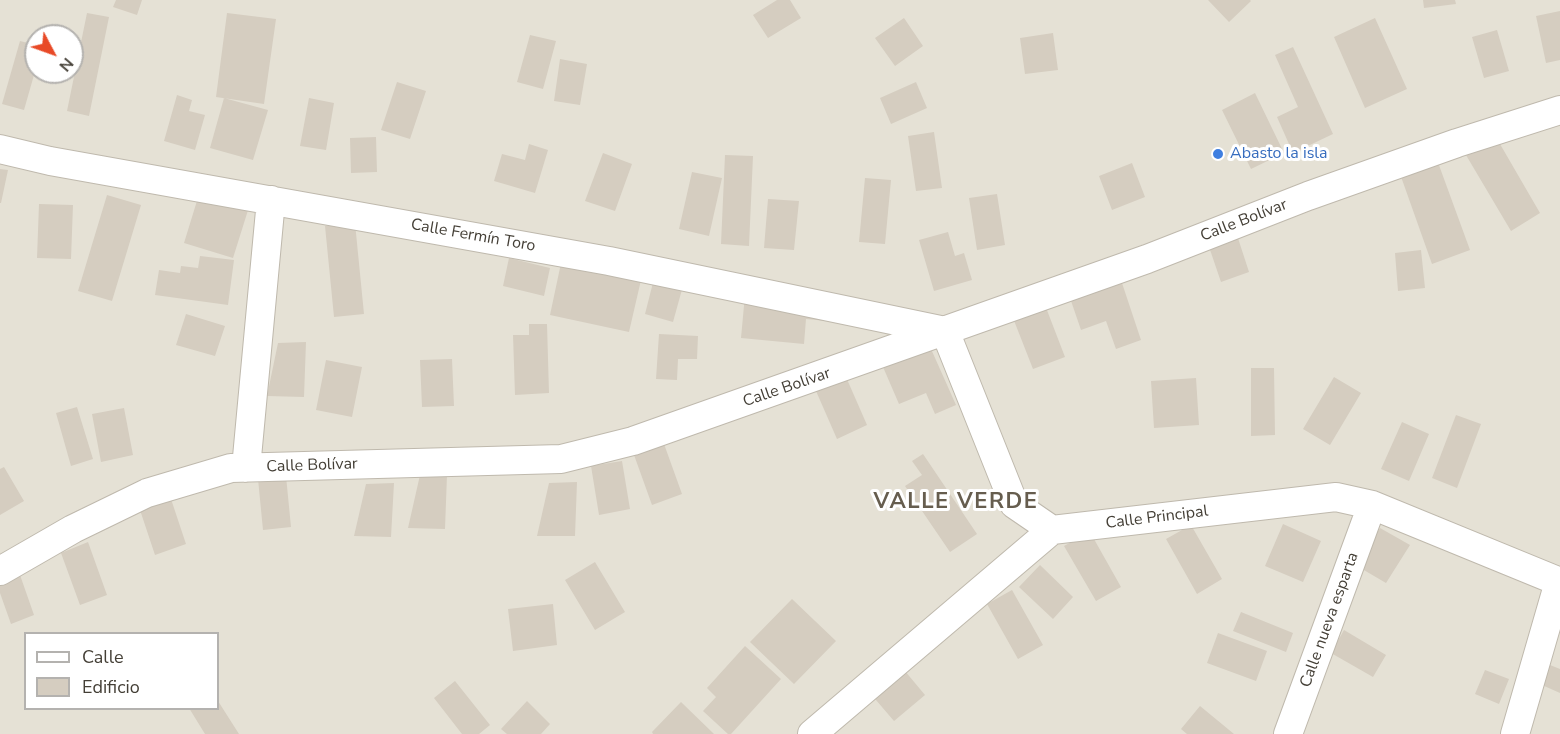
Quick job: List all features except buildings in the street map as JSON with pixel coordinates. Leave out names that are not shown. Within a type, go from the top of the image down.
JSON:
[{"type":"street","name":"Calle Bolívar","points":[[0,571],[73,529],[147,493],[231,468],[561,459],[633,441],[1148,259],[1318,192],[1457,143],[1560,110]]},
{"type":"street","name":"Calle Fermín Toro","points":[[0,149],[609,261],[945,331]]},
{"type":"street","points":[[246,468],[271,200]]},
{"type":"street","points":[[812,734],[1052,530],[1014,504],[945,331]]},
{"type":"street","name":"Calle Principal","points":[[1052,530],[1336,497],[1372,505],[1560,582]]},
{"type":"street","name":"Calle nueva esparta","points":[[1288,734],[1372,505]]},
{"type":"street","points":[[1515,734],[1560,582]]},
{"type":"shaded area","points":[[0,0],[1560,0],[1560,734],[0,734]]},
{"type":"place","name":"Abasto la isla","points":[[1218,154]]},
{"type":"district","name":"VALLE VERDE","points":[[956,503]]}]
